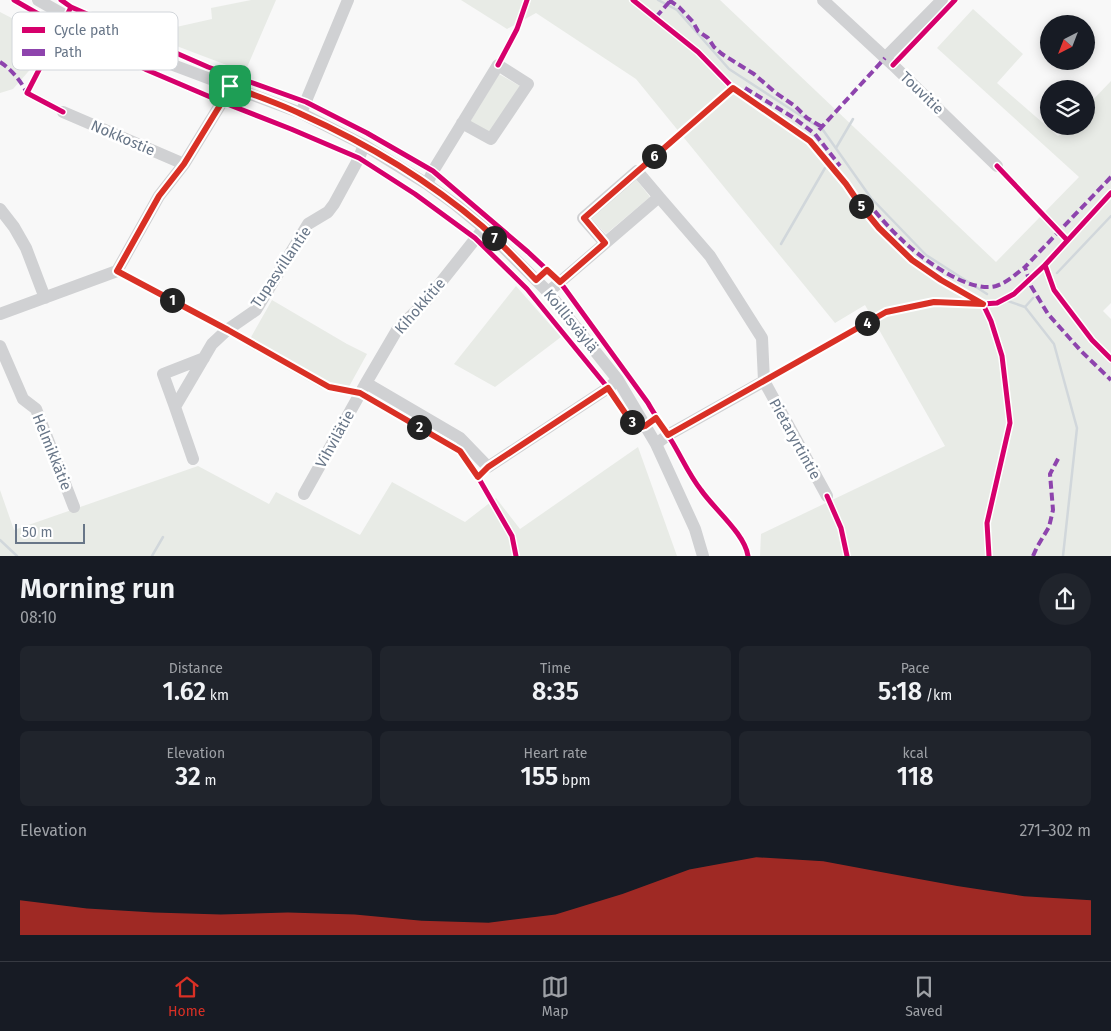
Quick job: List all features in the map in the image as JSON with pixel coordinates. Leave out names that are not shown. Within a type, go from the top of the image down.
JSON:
[{"type":"street","name":"Koillisväylä","points":[[38,0],[59,12]]},
{"type":"street","points":[[300,113],[348,0]]},
{"type":"street","name":"Touvitie","points":[[823,0],[997,166]]},
{"type":"street","points":[[885,58],[942,0]]},
{"type":"street","points":[[427,184],[433,171],[462,123],[498,65],[528,84],[491,139],[462,123]]},
{"type":"street","name":"Koillisväylä","points":[[178,67],[300,113],[364,145],[427,184],[484,228],[548,292],[618,380],[656,444],[695,529],[703,556]]},
{"type":"street","points":[[0,314],[117,271],[159,196],[184,164],[230,86]]},
{"type":"street","name":"Nokkostie","points":[[63,112],[184,164]]},
{"type":"street","name":"Tupasvillantie","points":[[175,407],[212,344],[256,310],[308,224],[328,212],[334,204],[364,145]]},
{"type":"street","points":[[605,243],[584,218],[637,171],[710,256],[762,338],[764,381],[668,435],[656,444]]},
{"type":"street","points":[[548,292],[659,197]]},
{"type":"street","points":[[0,209],[14,227],[26,248],[45,298]]},
{"type":"street","name":"Kihokkitie","points":[[366,383],[397,330],[426,301],[484,228]]},
{"type":"street","name":"Helmikkätie","points":[[0,346],[23,399],[36,408],[74,507]]},
{"type":"street","points":[[193,459],[163,374],[204,358]]},
{"type":"street","points":[[366,383],[460,438],[488,467],[618,380]]},
{"type":"street","name":"Pietaryrtintie","points":[[764,381],[827,496]]},
{"type":"street","name":"Vihvilätie","points":[[304,494],[366,383]]},
{"type":"shaded area","points":[[251,0],[276,0],[245,72],[178,47],[178,27],[212,19],[211,8]]},
{"type":"shaded area","points":[[461,0],[720,0],[996,262],[1079,177],[937,48],[973,9],[1023,54],[997,83],[1040,120],[1040,135],[1095,135],[1095,98],[1111,81],[1111,303],[1103,311],[1111,319],[1111,556],[760,556],[761,534],[945,446],[865,305],[835,323],[636,79],[536,13],[507,29]]},
{"type":"shaded area","points":[[0,12],[12,18],[12,70],[30,70],[13,89],[0,93]]},
{"type":"shaded area","points":[[499,74],[520,86],[489,133],[470,122]]},
{"type":"shaded area","points":[[636,179],[650,197],[606,234],[591,218]]},
{"type":"shaded area","points":[[516,286],[561,337],[495,387],[454,364]]},
{"type":"shaded area","points":[[272,300],[367,354],[346,392],[322,389],[246,346]]},
{"type":"shaded area","points":[[638,447],[677,556],[0,556],[0,490],[14,530],[198,466],[269,504],[276,492],[360,535],[392,482],[465,522],[496,498],[520,529]]},
{"type":"waterway","points":[[658,0],[677,10],[729,69],[823,130],[871,198],[926,255],[987,294]]},
{"type":"waterway","points":[[836,148],[853,119]]},
{"type":"waterway","points":[[781,244],[825,168]]},
{"type":"waterway","points":[[1057,273],[1111,216]]},
{"type":"waterway","points":[[1025,307],[1033,298]]},
{"type":"waterway","points":[[1005,300],[1025,307],[1054,344],[1077,428],[1063,556]]},
{"type":"waterway","points":[[152,556],[163,537]]},
{"type":"waterway","points":[[0,540],[17,556]]},
{"type":"marked path","points":[[669,0],[679,7],[693,22],[698,31],[708,38],[722,54],[754,74],[795,106],[807,118],[822,127]]},
{"type":"marked path","points":[[656,17],[671,0]]},
{"type":"marked path","points":[[819,130],[885,58]]},
{"type":"marked path","points":[[0,62],[22,84],[27,93]]},
{"type":"marked path","points":[[745,88],[794,118],[815,134],[840,166]]},
{"type":"marked path","points":[[1111,177],[1025,267],[1031,286],[1048,314],[1081,351],[1111,380]]},
{"type":"marked path","points":[[867,202],[909,247],[945,272],[972,285],[996,286],[1008,280],[1025,267]]},
{"type":"marked path","points":[[1033,556],[1049,527],[1053,510],[1050,474],[1059,457]]},
{"type":"cycle path","points":[[14,0],[35,12]]},
{"type":"cycle path","points":[[61,0],[82,12]]},
{"type":"cycle path","points":[[498,65],[517,29],[527,0]]},
{"type":"cycle path","points":[[633,0],[698,52],[733,88],[810,141],[879,228],[912,260],[941,280],[983,304],[997,303],[1014,294],[1045,265],[1054,290],[1092,340],[1111,359]]},
{"type":"cycle path","points":[[893,65],[955,0]]},
{"type":"cycle path","points":[[68,12],[71,7]]},
{"type":"cycle path","points":[[178,54],[208,67],[306,102],[367,133],[433,171],[528,252],[560,282],[648,403],[693,478],[741,539],[748,556]]},
{"type":"cycle path","points":[[39,70],[27,93],[63,112]]},
{"type":"cycle path","points":[[147,70],[359,158],[415,194],[475,238],[527,289],[608,388],[636,429],[645,426],[656,418]]},
{"type":"cycle path","points":[[637,171],[733,88]]},
{"type":"cycle path","points":[[997,166],[1067,240]]},
{"type":"cycle path","points":[[1045,265],[1111,193]]},
{"type":"cycle path","points":[[117,271],[329,387],[360,393],[460,451],[478,477],[488,467]]},
{"type":"cycle path","points":[[764,381],[886,312],[934,302],[983,304],[991,321],[1002,356],[1010,423],[987,523],[989,556]]},
{"type":"cycle path","points":[[478,477],[512,536],[516,556]]},
{"type":"cycle path","points":[[827,496],[841,528],[847,556]]},
{"type":"route","points":[[230,86],[300,113],[364,145],[427,184],[456,205],[484,228],[536,280],[547,270],[560,282],[605,243],[584,218],[733,88],[810,141],[879,228],[912,260],[941,280],[983,304],[934,302],[886,312],[668,435],[656,418],[645,426],[636,429],[608,388],[488,467],[478,477],[460,451],[360,393],[329,387],[228,330],[117,271],[159,196],[184,164],[230,86]]}]
